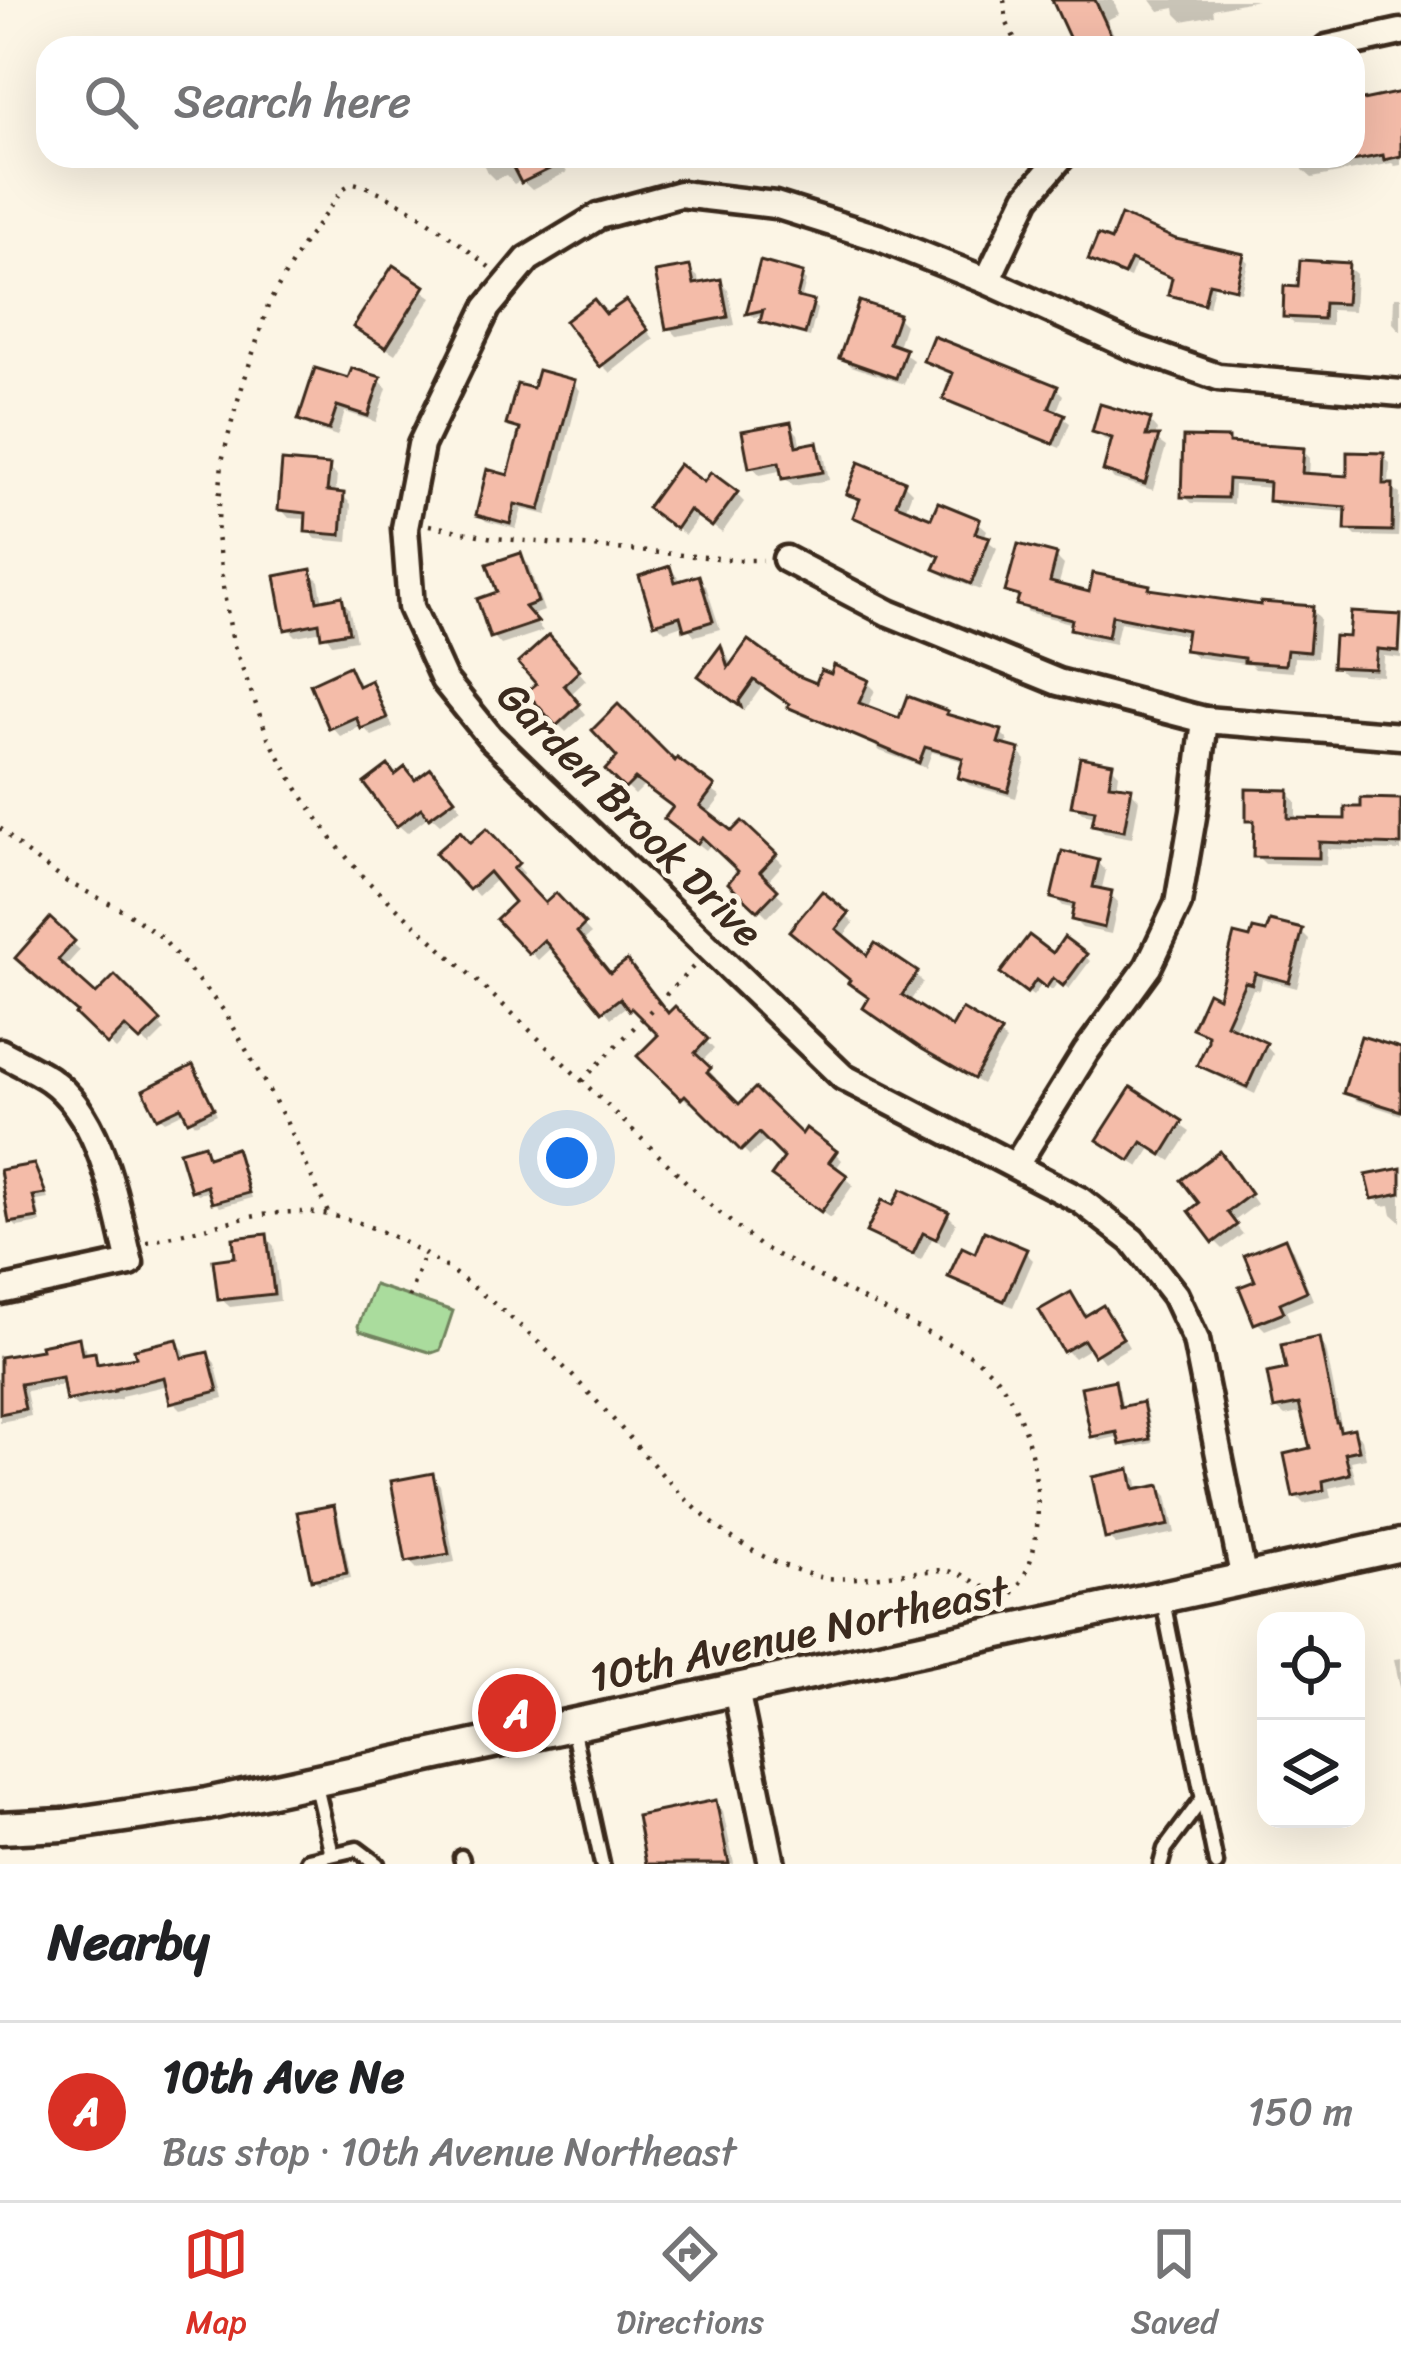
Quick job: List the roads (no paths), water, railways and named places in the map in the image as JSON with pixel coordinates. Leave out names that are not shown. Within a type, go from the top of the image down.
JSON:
[{"type":"street","points":[[1365,40],[1401,32]]},
{"type":"street","points":[[987,281],[1028,197],[1053,168]]},
{"type":"street","name":"Garden Brook Drive","points":[[1244,1580],[1196,1340],[1175,1295],[1133,1240],[1079,1201],[1016,1165],[843,1077],[491,738],[444,680],[411,607],[405,528],[421,445],[487,308],[528,259],[599,216],[680,194],[775,205],[880,238],[1130,346],[1218,376],[1401,393]]},
{"type":"street","points":[[786,559],[889,613],[1058,682],[1205,720],[1401,736]]},
{"type":"street","points":[[1016,1165],[1086,1052],[1148,967],[1178,904],[1205,720]]},
{"type":"street","points":[[0,1052],[52,1081],[87,1120],[112,1187],[130,1263],[0,1291]]},
{"type":"street","name":"10th Avenue Northeast","points":[[0,1828],[127,1817],[315,1782],[736,1690],[1011,1615],[1162,1598],[1401,1545]]},
{"type":"street","points":[[736,1690],[772,1864]]},
{"type":"lane","points":[[1162,1598],[1216,1864]]},
{"type":"lane","points":[[572,1726],[602,1864]]},
{"type":"lane","points":[[315,1782],[332,1854]]},
{"type":"lane","points":[[1161,1864],[1165,1849],[1203,1798]]},
{"type":"lane","points":[[307,1864],[357,1850],[377,1864]]},
{"type":"place","name":"10th Ave Ne","points":[[517,1713]]}]
